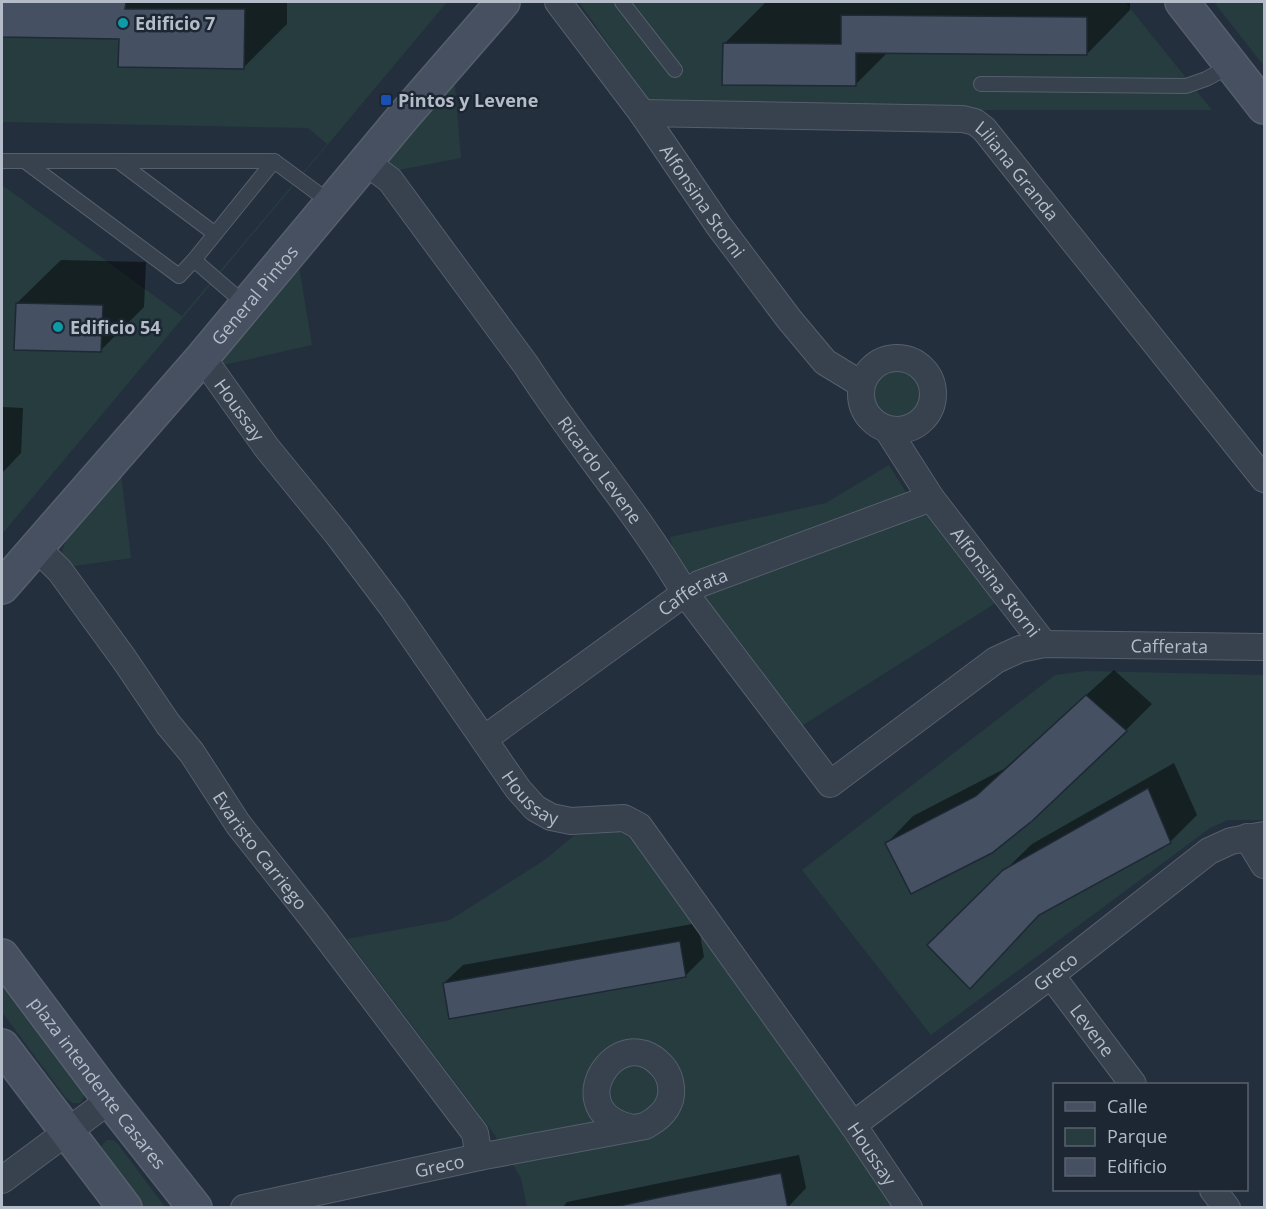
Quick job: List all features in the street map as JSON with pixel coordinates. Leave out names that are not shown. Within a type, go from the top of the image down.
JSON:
[{"type":"street","name":"General Pintos","points":[[2,587],[201,359],[245,304],[503,2]]},
{"type":"street","name":"Alfonsina Storni","points":[[558,2],[642,113],[719,226],[789,319],[825,362],[861,384],[862,407],[868,417],[877,425],[887,429],[931,498],[1044,644]]},
{"type":"street","points":[[1182,2],[1264,107]]},
{"type":"street","name":"Liliana Granda","points":[[642,113],[963,119],[975,123],[984,129],[1264,479]]},
{"type":"street","name":"Ricardo Levene","points":[[366,162],[390,180],[605,475],[669,565],[685,593],[830,784]]},
{"type":"street","points":[[861,384],[866,374],[874,366],[884,360],[895,358],[907,359],[917,364],[931,381],[932,404],[919,423],[910,429],[898,431],[887,429]]},
{"type":"street","name":"Houssay","points":[[201,359],[210,368],[267,448],[338,535],[393,608],[518,789],[536,808],[551,818],[571,821],[624,818],[639,826],[853,1125],[909,1208]]},
{"type":"street","name":"Cafferata","points":[[484,739],[699,584],[931,498]]},
{"type":"street","name":"Evaristo Carriego","points":[[36,548],[60,571],[168,724],[192,753],[238,824],[317,924],[475,1133],[479,1157]]},
{"type":"street","name":"Cafferata","points":[[830,784],[996,660],[1020,649],[1044,644],[1264,647]]},
{"type":"street","points":[[1256,836],[1264,865]]},
{"type":"street","name":"Greco","points":[[853,1125],[1051,975],[1209,851],[1231,841],[1256,836]]},
{"type":"street","name":"plaza intendente Casares","points":[[2,956],[110,1100],[195,1208]]},
{"type":"street","name":"Levene","points":[[1051,975],[1132,1083]]},
{"type":"street","points":[[2,1046],[125,1208]]},
{"type":"street","points":[[2,1180],[110,1100]]},
{"type":"street","name":"Greco","points":[[244,1208],[479,1157],[633,1128]]},
{"type":"street","points":[[1214,1191],[1227,1208]]},
{"type":"lane","points":[[622,2],[675,70]]},
{"type":"lane","points":[[981,84],[1186,86],[1206,79],[1232,65]]},
{"type":"lane","points":[[2,161],[274,161],[331,203]]},
{"type":"lane","points":[[118,161],[214,233]]},
{"type":"lane","points":[[26,162],[179,276],[194,261],[214,233],[274,161]]},
{"type":"lane","points":[[194,261],[245,304]]},
{"type":"green space","points":[[126,2],[447,2],[2,534],[2,185],[182,316],[327,144],[308,128],[2,122],[2,37],[119,39],[119,67],[244,69],[125,9]],"holes":[[[16,303],[103,305],[101,352],[15,350]]]},
{"type":"green space","points":[[579,2],[1125,2],[1212,110],[976,110],[653,102],[648,100]],"holes":[[[841,15],[1087,17],[1087,55],[856,53],[855,86],[723,85],[723,43],[841,44]]]},
{"type":"green space","points":[[1214,2],[1264,2],[1264,66]]},
{"type":"green space","points":[[454,75],[461,158],[388,172],[384,161]]},
{"type":"green space","points":[[298,261],[312,345],[210,368]]},
{"type":"green space","points":[[890,365],[902,365],[917,373],[925,388],[925,400],[917,415],[902,423],[890,423],[875,415],[867,400],[867,388],[875,373]]},
{"type":"green space","points":[[889,465],[909,497],[692,579],[678,571],[670,537],[826,503]]},
{"type":"green space","points":[[121,474],[131,558],[60,568],[61,554],[73,529],[91,505]]},
{"type":"green space","points":[[925,508],[1002,599],[800,727],[697,598]]},
{"type":"green space","points":[[1086,671],[1264,675],[1264,820],[1228,820],[1210,828],[931,1035],[802,870],[1055,675]],"holes":[[[1086,696],[1127,732],[1032,821],[992,853],[910,893],[885,842],[976,796]],[[1148,788],[1171,843],[1039,915],[970,989],[927,945]]]},
{"type":"green space","points":[[622,827],[639,837],[895,1207],[527,1207],[521,1178],[494,1134],[347,939],[450,920],[546,859],[578,832]]},
{"type":"green space","points":[[2,978],[85,1090],[80,1103],[73,1103],[66,1098],[2,1012]]},
{"type":"green space","points":[[107,1140],[113,1140],[118,1144],[165,1207],[141,1207],[101,1152],[102,1145]]},
{"type":"building","name":"Edificio 7","points":[[2,2],[126,2],[125,9],[245,9],[244,69],[118,67],[119,39],[2,37]]},
{"type":"building","points":[[841,15],[1087,17],[1087,55],[856,53],[856,86],[722,85],[723,43],[841,44]]},
{"type":"building","name":"Edificio 54","points":[[16,303],[103,305],[101,352],[14,350]]},
{"type":"building","points":[[1086,695],[1127,731],[1032,821],[992,853],[911,894],[885,843],[976,796]]},
{"type":"building","points":[[1148,788],[1171,843],[1039,915],[970,989],[927,945],[1003,870]]},
{"type":"building","points":[[680,941],[686,977],[449,1019],[443,983]]},
{"type":"building","points":[[781,1173],[788,1208],[610,1208],[666,1196]]},
{"type":"place","name":"Edificio 7","points":[[123,23]]},
{"type":"place","name":"Pintos y Levene","points":[[386,100]]},
{"type":"place","name":"Edificio 54","points":[[58,327]]}]
